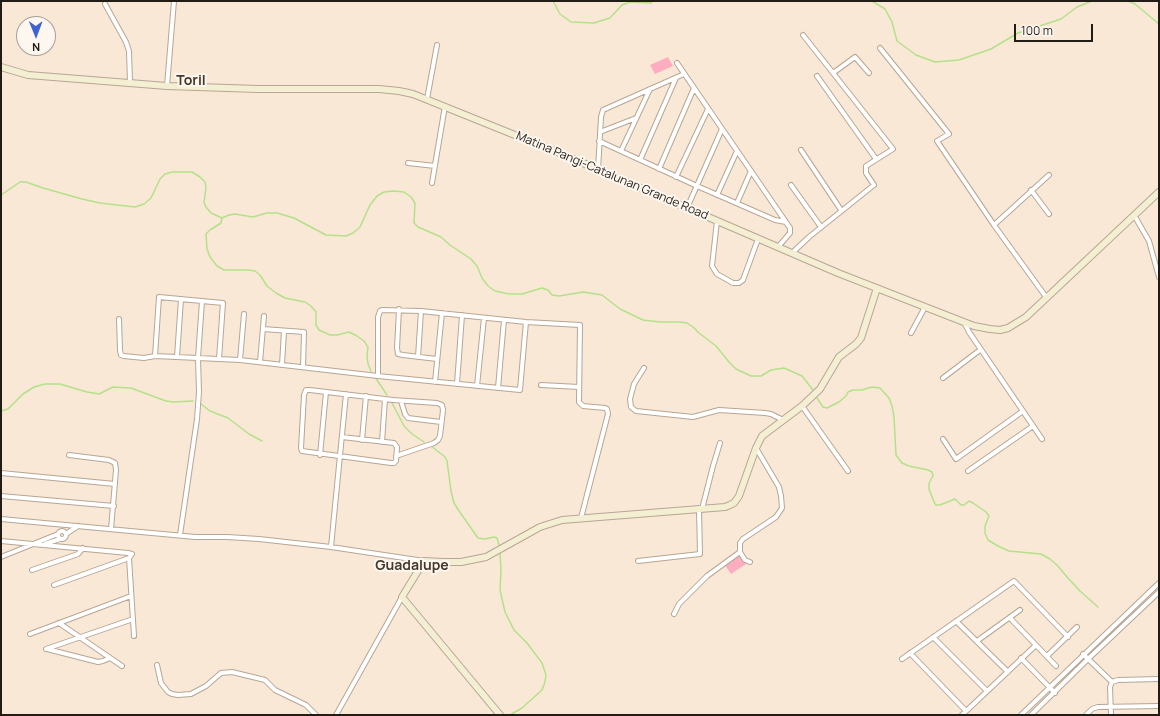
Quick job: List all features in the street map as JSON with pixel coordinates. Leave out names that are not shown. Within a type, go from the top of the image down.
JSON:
[{"type":"street","points":[[167,86],[174,1]]},
{"type":"street","points":[[105,4],[126,42],[129,51],[130,83]]},
{"type":"street","points":[[792,253],[841,210],[874,185],[866,173],[868,164],[893,149],[803,35]]},
{"type":"street","points":[[427,99],[437,45]]},
{"type":"street","points":[[880,48],[949,134],[937,141],[994,225],[1046,297]]},
{"type":"street","points":[[833,73],[855,57],[869,73]]},
{"type":"street","points":[[677,63],[786,222],[791,232],[778,247]]},
{"type":"street","name":"Matina Pangi-Catalunan Grande Road","points":[[1,68],[28,74],[167,86],[258,89],[379,89],[406,92],[445,106],[925,308],[974,326],[990,329],[1000,330],[1008,328],[1026,317],[1159,192]]},
{"type":"street","points":[[598,170],[602,112],[606,108],[684,74]]},
{"type":"street","points":[[817,76],[876,160]]},
{"type":"street","points":[[640,160],[676,78]]},
{"type":"street","points":[[659,169],[694,88]]},
{"type":"street","points":[[621,151],[650,89]]},
{"type":"street","points":[[432,183],[445,106]]},
{"type":"street","points":[[676,177],[708,109]]},
{"type":"street","points":[[600,132],[636,118]]},
{"type":"street","points":[[687,208],[722,129]]},
{"type":"street","points":[[599,141],[696,186],[775,220],[786,222]]},
{"type":"street","points":[[801,150],[841,210]]},
{"type":"street","points":[[717,195],[737,151]]},
{"type":"street","points":[[408,163],[434,166]]},
{"type":"street","points":[[737,203],[751,171]]},
{"type":"street","points":[[994,225],[1049,175]]},
{"type":"street","points":[[791,185],[821,227]]},
{"type":"street","points":[[1031,190],[1049,214]]},
{"type":"street","points":[[1134,215],[1149,241],[1159,277]]},
{"type":"street","points":[[717,221],[712,266],[716,274],[733,283],[739,283],[743,280],[758,239]]},
{"type":"street","points":[[1,519],[180,535],[242,538],[331,547],[424,560],[456,562],[472,561],[486,557],[545,525],[562,520],[725,507],[730,505],[739,496],[756,448],[762,436],[802,406],[820,389],[839,357],[856,344],[861,338],[877,288]]},
{"type":"street","points":[[155,356],[159,297],[223,303],[219,359]]},
{"type":"street","points":[[177,357],[181,299]]},
{"type":"street","points":[[180,535],[197,419],[199,392],[198,358],[202,301]]},
{"type":"street","points":[[911,333],[925,308]]},
{"type":"street","points":[[399,309],[397,351],[401,355],[437,359]]},
{"type":"street","points":[[378,376],[378,314],[382,310],[399,309],[526,322],[580,325],[580,404],[583,406],[605,408],[607,409],[608,414],[581,518]]},
{"type":"street","points":[[418,357],[420,311]]},
{"type":"street","points":[[436,382],[442,313]]},
{"type":"street","points":[[240,360],[244,314]]},
{"type":"street","points":[[457,384],[462,315]]},
{"type":"street","points":[[260,362],[264,316]]},
{"type":"street","points":[[477,386],[484,318]]},
{"type":"street","points":[[119,319],[121,355],[138,358],[155,356],[240,360],[378,376],[520,390],[526,322]]},
{"type":"street","points":[[498,388],[504,320]]},
{"type":"street","points":[[964,322],[968,332],[1042,439]]},
{"type":"street","points":[[263,329],[304,332],[302,367]]},
{"type":"street","points":[[282,365],[284,330]]},
{"type":"street","points":[[943,378],[980,350]]},
{"type":"street","points":[[644,368],[634,384],[630,399],[631,407],[636,411],[693,417],[719,410],[759,412],[771,414],[783,420]]},
{"type":"street","points":[[541,385],[579,387]]},
{"type":"street","points":[[342,437],[396,444],[396,456],[396,461],[393,464],[320,455],[301,450],[305,392],[308,390],[440,404],[443,407],[440,436],[436,441],[396,456]]},
{"type":"street","points":[[320,455],[326,392]]},
{"type":"street","points":[[331,547],[346,394]]},
{"type":"street","points":[[362,440],[366,396]]},
{"type":"street","points":[[382,442],[385,399]]},
{"type":"street","points":[[401,401],[405,414],[408,418],[441,422]]},
{"type":"street","points":[[802,406],[848,471]]},
{"type":"street","points":[[943,439],[956,460],[1023,411]]},
{"type":"street","points":[[968,471],[1033,426]]},
{"type":"street","points":[[638,562],[700,554],[701,509],[720,443]]},
{"type":"street","points":[[750,562],[745,560],[740,552],[739,545],[743,539],[776,517],[782,508],[779,487],[756,448]]},
{"type":"street","points":[[69,455],[109,460],[115,463],[114,506],[111,529]]},
{"type":"street","points":[[1,473],[115,484]]},
{"type":"street","points":[[1,496],[114,506]]},
{"type":"street","points":[[1,556],[59,536],[65,538],[63,525]]},
{"type":"street","points":[[44,545],[59,536],[60,532],[64,532],[78,526]]},
{"type":"street","points":[[1,541],[130,553],[132,556],[129,558],[134,636]]},
{"type":"street","points":[[32,570],[78,554],[83,548]]},
{"type":"street","points":[[674,614],[679,604],[707,576],[740,552]]},
{"type":"street","points":[[54,585],[129,558]]},
{"type":"street","points":[[336,715],[424,560]]},
{"type":"street","points":[[902,659],[1014,581],[1068,636]]},
{"type":"street","points":[[1021,715],[1083,654],[1159,583]]},
{"type":"street","points":[[1031,715],[1159,592]]},
{"type":"street","points":[[30,634],[131,596]]},
{"type":"street","points":[[402,597],[500,715]]},
{"type":"street","points":[[977,641],[1020,610]]},
{"type":"street","points":[[1010,618],[1056,666]]},
{"type":"street","points":[[110,658],[103,662],[98,662],[46,649],[133,619]]},
{"type":"street","points":[[956,621],[1008,672]]},
{"type":"street","points":[[60,623],[122,666]]},
{"type":"street","points":[[1047,656],[1077,628]]},
{"type":"street","points":[[933,637],[987,691]]},
{"type":"street","points":[[962,715],[1036,645]]},
{"type":"street","points":[[910,653],[966,711]]},
{"type":"street","points":[[1083,654],[1112,682]]},
{"type":"street","points":[[1021,658],[1055,693]]},
{"type":"street","points":[[157,665],[161,683],[168,692],[172,694],[191,694],[206,686],[221,673],[232,672],[266,680],[275,690],[306,705],[316,715]]},
{"type":"street","points":[[1112,682],[1118,680],[1159,679]]},
{"type":"street","points":[[1110,715],[1110,687],[1112,682]]},
{"type":"street","points":[[1086,715],[1096,708],[1159,706]]},
{"type":"shaded area","points":[[668,57],[673,66],[655,74],[650,65]]},
{"type":"shaded area","points":[[740,555],[746,564],[731,574],[725,565]]},
{"type":"waterway","points":[[553,1],[560,14],[571,22],[594,23],[610,18],[622,5],[630,2],[651,3],[653,1]]},
{"type":"waterway","points":[[750,1],[757,1]]},
{"type":"waterway","points":[[872,1],[885,9],[892,22],[897,41],[916,55],[935,62],[959,60],[991,49],[1018,33],[1061,19],[1077,7],[1092,1]]},
{"type":"waterway","points":[[1128,1],[1135,4],[1159,24]]},
{"type":"waterway","points":[[1,195],[20,182],[26,182],[82,199],[100,203],[135,207],[144,204],[151,198],[160,179],[165,174],[172,172],[192,172],[205,182],[206,188],[204,202],[206,207],[211,213],[222,218]]},
{"type":"waterway","points":[[222,218],[235,214],[253,217],[267,213],[277,213],[294,218],[326,235],[346,236],[353,233],[360,227],[370,205],[377,196],[384,192],[404,192],[411,197],[415,203],[414,223],[418,227],[441,237],[471,259],[477,266],[482,278],[488,286],[495,291],[509,294],[522,294],[542,288],[548,290],[552,295],[559,296],[583,292],[602,295],[620,309],[643,320],[687,323],[716,346],[736,369],[751,376],[761,376],[771,370],[784,368],[802,376],[813,390]]},
{"type":"waterway","points":[[222,218],[221,223],[206,234],[207,249],[210,257],[217,266],[224,270],[255,271],[260,275],[267,286],[276,293],[285,298],[305,302],[311,306],[316,312],[316,325],[319,330],[330,335],[349,332],[357,336],[364,341],[368,347],[367,356],[371,371]]},
{"type":"waterway","points":[[375,377],[387,395]]},
{"type":"waterway","points":[[1,411],[8,409],[23,394],[34,387],[45,384],[60,384],[99,394],[113,387],[131,388],[166,401],[193,401]]},
{"type":"waterway","points":[[817,398],[823,407],[827,408],[839,402],[848,392],[853,390],[862,390],[872,387],[880,388],[889,398],[892,406],[896,455],[902,463],[932,472],[933,476],[929,483],[929,489],[936,505],[940,505],[955,499],[961,505],[964,505],[969,501],[973,503],[986,512],[989,516],[985,526],[985,533],[988,540],[1009,551],[1041,554],[1050,559],[1080,591],[1098,607]]},
{"type":"waterway","points":[[392,403],[404,426],[412,434],[424,442]]},
{"type":"waterway","points":[[201,404],[210,411],[228,418],[249,434],[262,441]]},
{"type":"waterway","points":[[430,445],[445,457],[447,461],[451,491],[454,503],[459,511],[478,538],[485,539],[494,537],[497,538],[499,545]]},
{"type":"waterway","points":[[500,553],[500,590],[505,612],[514,630],[527,643],[542,663],[546,675],[542,690],[522,708],[510,715]]},
{"type":"district","name":"Toril","points":[[191,81]]},
{"type":"district","name":"Guadalupe","points":[[412,566]]}]
